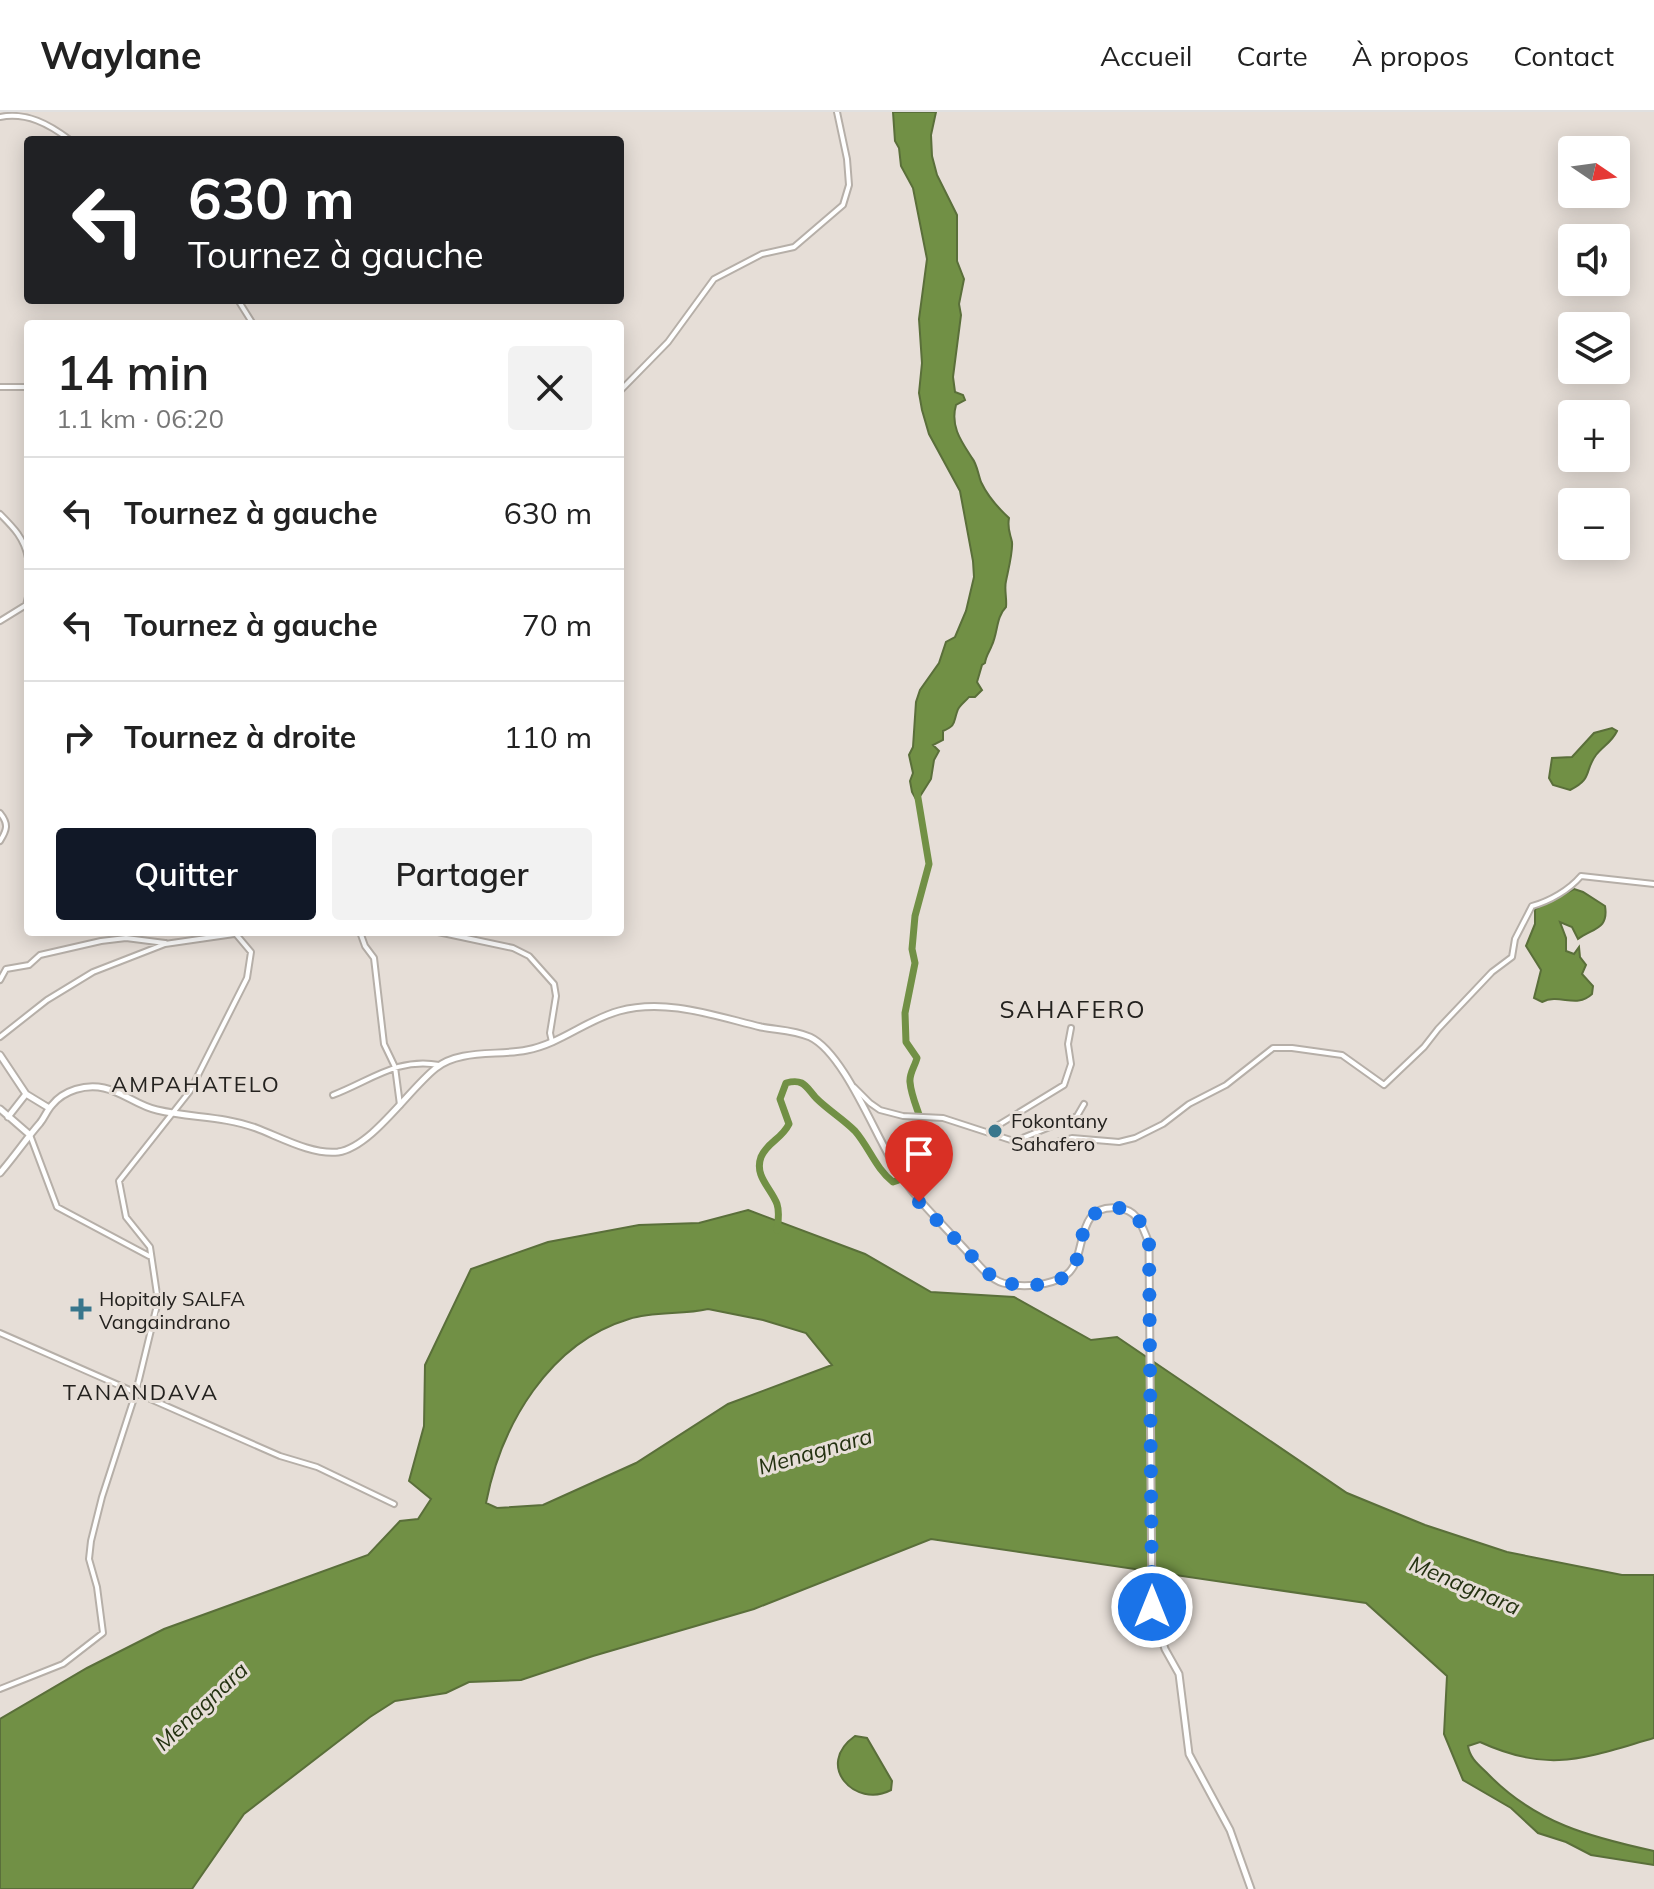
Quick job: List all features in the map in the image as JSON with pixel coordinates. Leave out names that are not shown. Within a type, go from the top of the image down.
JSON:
[{"type":"main road","points":[[0,1173],[47,1115],[49,1108],[69,1092],[94,1086],[108,1088],[144,1107],[229,1119],[313,1149],[337,1152],[355,1146],[439,1065],[461,1057],[525,1051],[619,1011],[669,1007],[807,1036],[824,1046],[847,1079],[896,1169],[919,1202],[983,1269],[1001,1283],[1034,1286],[1068,1274],[1074,1264],[1084,1226],[1097,1213],[1108,1208],[1121,1208],[1139,1217],[1149,1243],[1152,1607],[1165,1649],[1179,1674],[1189,1754],[1230,1830],[1251,1889]]},
{"type":"main road","points":[[0,1055],[26,1094],[49,1108]]},
{"type":"main road","points":[[8,1117],[26,1094]]},
{"type":"main road","points":[[0,1109],[30,1135]]},
{"type":"street","points":[[624,387],[668,342],[714,279],[762,254],[794,247],[843,205],[849,185],[837,112]]},
{"type":"street","points":[[0,117],[18,115],[36,118],[64,136]]},
{"type":"street","points":[[0,387],[24,387]]},
{"type":"street","points":[[0,514],[24,540]]},
{"type":"street","points":[[0,621],[24,606]]},
{"type":"street","points":[[0,813],[6,820],[7,830],[0,841]]},
{"type":"street","points":[[847,1079],[880,1110],[903,1116],[943,1118],[1026,1145],[1041,1146],[1072,1138],[1119,1142],[1135,1138],[1226,1085],[1273,1048],[1342,1055],[1384,1085],[1424,1047],[1492,972],[1512,957],[1515,939],[1532,906],[1573,885],[1581,876],[1654,884]]},
{"type":"street","points":[[0,1037],[47,1000],[93,972],[165,944],[228,936]]},
{"type":"street","points":[[0,1689],[63,1664],[103,1633],[90,1550],[102,1497],[136,1392],[158,1308],[147,1241],[126,1217],[119,1181],[190,1091],[247,978],[251,952],[238,936]]},
{"type":"street","points":[[361,936],[374,958],[384,1044],[395,1067],[400,1105]]},
{"type":"street","points":[[457,936],[513,948],[529,956],[554,984],[556,996],[550,1033],[552,1042]]},
{"type":"street","points":[[0,980],[6,969],[29,965],[40,955],[101,941],[135,939],[165,944]]},
{"type":"street","points":[[987,1132],[1064,1085],[1071,1064],[1068,1044],[1071,1028]]},
{"type":"street","points":[[333,1095],[395,1067],[421,1062],[439,1065]]},
{"type":"street","points":[[1015,1141],[1077,1116],[1084,1104]]},
{"type":"street","points":[[30,1135],[57,1207],[149,1256]]},
{"type":"street","points":[[0,1333],[280,1456],[317,1467],[394,1504]]},
{"type":"water","points":[[893,112],[936,112],[931,135],[932,156],[937,175],[957,215],[957,261],[964,279],[953,377],[955,392],[963,395],[965,400],[956,405],[954,420],[981,482],[1009,518],[1012,542],[1005,584],[1006,607],[1000,615],[994,640],[977,682],[982,690],[960,706],[953,724],[943,731],[943,740],[933,745],[939,751],[931,779],[917,801],[910,781],[913,773],[909,755],[913,747],[916,702],[920,690],[939,663],[946,642],[955,637],[966,611],[974,577],[960,491],[929,434],[919,393],[922,363],[919,319],[927,259],[913,188],[901,166],[895,141]]},
{"type":"water","points":[[1612,728],[1617,731],[1615,735],[1596,755],[1582,782],[1570,790],[1553,785],[1549,778],[1552,758],[1572,757],[1594,733]]},
{"type":"water","points":[[1574,889],[1605,906],[1602,924],[1578,939],[1572,927],[1560,922],[1566,938],[1566,951],[1574,954],[1579,947],[1580,957],[1586,965],[1582,974],[1593,986],[1592,994],[1574,1001],[1555,999],[1542,1002],[1534,998],[1541,970],[1526,946],[1535,924],[1535,909]]},
{"type":"water","name":"Menagnara","points":[[748,1210],[865,1254],[931,1292],[1014,1297],[1091,1340],[1117,1337],[1347,1493],[1425,1525],[1507,1552],[1622,1575],[1654,1575],[1654,1738],[1567,1760],[1527,1758],[1480,1742],[1468,1746],[1478,1765],[1526,1805],[1565,1826],[1654,1851],[1654,1865],[1591,1855],[1566,1842],[1538,1833],[1511,1808],[1463,1780],[1444,1734],[1447,1676],[1366,1603],[931,1539],[754,1609],[521,1680],[469,1682],[446,1693],[395,1701],[244,1814],[192,1889],[0,1889],[0,1719],[87,1668],[164,1629],[368,1555],[400,1521],[418,1519],[431,1499],[409,1481],[424,1426],[425,1365],[471,1269],[548,1242],[639,1225],[699,1223]],"holes":[[[708,1309],[806,1333],[832,1365],[728,1404],[636,1463],[543,1505],[497,1508],[486,1503],[503,1445],[517,1417],[533,1391],[575,1347],[601,1331],[648,1315]]]},
{"type":"water","points":[[855,1736],[867,1738],[892,1781],[891,1790],[864,1794],[844,1781],[838,1759],[843,1747]]},
{"type":"waterway","points":[[777,1230],[778,1207],[761,1176],[759,1164],[764,1152],[789,1124],[780,1099],[786,1083],[804,1084],[860,1137],[893,1182],[910,1172],[923,1153],[922,1123],[910,1082],[917,1058],[906,1042],[905,1013],[915,963],[912,949],[915,916],[929,864],[917,792]]},
{"type":"place","name":"Fokontany Sahafero","points":[[995,1131]]},
{"type":"place","name":"Hopitaly SALFA Vangaindrano","points":[[81,1309]]},
{"type":"district","name":"SAHAFERO","points":[[1073,1009]]},
{"type":"district","name":"AMPAHATELO","points":[[196,1084]]},
{"type":"district","name":"TANANDAVA","points":[[141,1392]]},
{"type":"route","points":[[919,1202],[992,1277],[1001,1283],[1034,1286],[1068,1274],[1074,1264],[1084,1226],[1097,1213],[1108,1208],[1121,1208],[1139,1217],[1149,1243],[1152,1607]]}]
